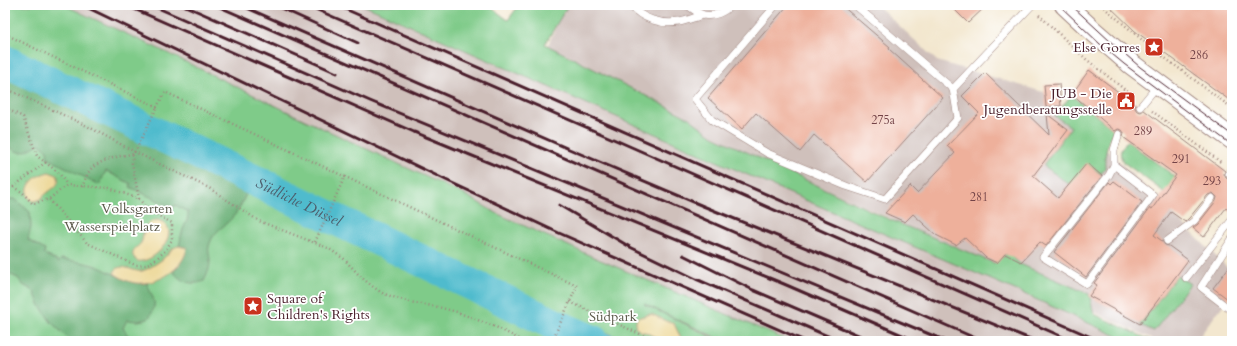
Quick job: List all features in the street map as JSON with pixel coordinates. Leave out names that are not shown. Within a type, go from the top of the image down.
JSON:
[{"type":"main road","points":[[1065,5],[1125,59],[1232,139]]},
{"type":"lane","points":[[630,5],[642,16],[660,22],[679,22],[703,15],[713,16],[727,10],[731,5]]},
{"type":"lane","points":[[687,5],[703,15]]},
{"type":"lane","points":[[776,5],[695,99],[712,120],[767,153],[846,186],[885,199],[958,118],[953,89],[855,5]]},
{"type":"lane","points":[[953,89],[1031,6]]},
{"type":"lane","points":[[1141,106],[1158,84]]},
{"type":"lane","points":[[1114,166],[1154,195],[1087,284],[1043,257],[1109,175],[1114,166],[1114,150],[1119,134]]},
{"type":"lane","points":[[1167,241],[1194,221],[1212,198]]},
{"type":"lane","points":[[1186,278],[1232,220]]},
{"type":"lane","points":[[1228,308],[1201,287],[1232,239]]},
{"type":"path","points":[[1101,5],[1153,49],[1232,108]]},
{"type":"path","points":[[1031,6],[1086,59],[1141,106],[1229,170]]},
{"type":"path","points":[[5,34],[157,107]]},
{"type":"path","points":[[5,88],[87,126],[134,153],[209,188],[259,221],[315,242],[336,252],[361,277],[382,293],[457,312],[496,327],[523,341]]},
{"type":"path","points":[[49,199],[87,243],[135,265],[146,265],[165,251],[172,240],[172,223],[148,210],[139,199],[132,163],[134,153],[165,92],[577,286],[552,341]]},
{"type":"path","points":[[5,108],[23,117],[37,156],[59,172],[67,185]]},
{"type":"path","points":[[82,187],[93,167],[114,157],[134,153]]},
{"type":"path","points":[[5,188],[14,186],[46,162]]},
{"type":"path","points":[[315,242],[345,176]]},
{"type":"path","points":[[14,186],[33,204],[49,199],[67,185],[109,188],[139,199]]},
{"type":"path","points":[[570,302],[655,341]]},
{"type":"shaded area","points":[[14,5],[363,5],[791,194],[1023,293],[1128,341],[720,341],[601,283]]},
{"type":"shaded area","points":[[565,5],[877,5],[937,61],[1050,94],[1232,272],[1232,293],[1196,341],[1157,341],[542,59]]},
{"type":"green space","name":"Volksgarten","points":[[5,5],[64,5],[467,196],[498,214],[591,256],[789,341],[724,341],[644,304],[720,341],[5,341]]},
{"type":"green space","points":[[363,5],[488,5],[508,20],[519,5],[568,5],[545,44],[689,118],[713,136],[884,217],[994,263],[1008,253],[1020,264],[1089,294],[1094,314],[1152,341],[1128,341],[1022,293],[791,194]]},
{"type":"green space","points":[[5,67],[214,167],[250,182],[241,206],[232,218],[217,232],[210,243],[210,261],[204,281],[195,283],[187,282],[179,278],[173,271],[176,269],[187,248],[179,246],[188,212],[175,205],[173,208],[130,187],[131,184],[106,171],[99,185],[48,158],[47,150],[39,144],[29,150],[18,152],[5,143]]},
{"type":"green space","points":[[1071,95],[1114,130],[1106,149],[1105,168],[1101,174],[1089,165],[1070,185],[1043,165],[1071,127],[1055,116]]},
{"type":"green space","points":[[1127,141],[1189,187],[1164,192],[1123,162],[1121,151]]},
{"type":"green space","points":[[5,199],[15,199],[30,212],[31,227],[28,240],[45,250],[44,254],[59,262],[61,259],[89,264],[126,280],[147,283],[154,301],[154,308],[148,319],[138,321],[127,320],[123,328],[132,341],[71,341],[51,322],[39,304],[34,291],[23,285],[18,278],[11,275],[5,268]]},
{"type":"green space","points":[[1177,275],[1190,284],[1154,331],[1140,325]]},
{"type":"sand","points":[[49,172],[57,175],[58,183],[41,198],[33,201],[28,197],[28,188],[30,184],[40,175]]},
{"type":"sand","points":[[157,220],[165,224],[168,229],[168,236],[165,244],[160,251],[152,257],[137,261],[133,256],[133,252],[141,243],[144,229],[149,223]]},
{"type":"sand","points":[[179,246],[187,248],[183,259],[177,267],[166,276],[152,282],[131,282],[114,273],[119,267],[138,271],[145,270],[164,258],[172,249]]},
{"type":"sand","points":[[651,314],[674,324],[681,338],[678,341],[663,341],[645,332],[641,332],[635,327],[637,318]]},
{"type":"water","points":[[567,314],[625,341],[564,341],[557,336]]},
{"type":"building","points":[[788,5],[841,5],[890,47],[889,49],[943,98],[867,182],[814,135],[800,152],[756,113],[742,129],[708,98]]},
{"type":"building","points":[[950,5],[987,5],[968,23]]},
{"type":"building","points":[[1108,5],[1232,5],[1232,102],[1135,31]]},
{"type":"building","points":[[1089,70],[1136,105],[1135,108],[1137,111],[1141,112],[1144,110],[1225,171],[1224,174],[1226,178],[1232,178],[1232,213],[1226,208],[1204,237],[1193,228],[1198,224],[1216,201],[1217,197],[1213,193],[1208,195],[1185,222],[1171,212],[1154,235],[1165,245],[1169,246],[1188,260],[1140,324],[1089,296],[1097,285],[1094,283],[1150,208],[1152,209],[1176,175],[1123,137],[1124,133],[1122,130],[1118,129],[1115,131],[1072,94]]},
{"type":"building","points":[[985,73],[1049,135],[1047,114],[1068,130],[1033,176],[1058,198],[1087,163],[1102,176],[1046,246],[1040,242],[1021,262],[1005,254],[997,263],[986,258],[965,238],[956,245],[936,235],[913,214],[905,222],[885,213],[910,186],[917,193],[955,153],[947,146],[979,113],[962,96]]},
{"type":"building","points":[[1059,84],[1061,106],[1046,107],[1044,85]]},
{"type":"building","points":[[1114,181],[1142,202],[1086,277],[1054,252],[1109,182],[1111,184]]},
{"type":"building","points":[[1232,263],[1232,302],[1213,288]]},
{"type":"waterway","name":"Südliche Düssel","points":[[5,61],[558,326],[593,341]]},
{"type":"tram line","points":[[1059,5],[1100,44],[1124,64],[1232,145]]},
{"type":"tram line","points":[[1071,5],[1140,67],[1232,135]]},
{"type":"railway","points":[[82,5],[559,233],[805,341]]},
{"type":"railway","points":[[125,5],[414,132],[784,284],[916,341]]},
{"type":"railway","points":[[151,5],[370,101],[946,341]]},
{"type":"railway","points":[[183,5],[337,73]]},
{"type":"railway","points":[[215,5],[982,341]]},
{"type":"railway","points":[[240,5],[703,206],[1035,341]]},
{"type":"railway","points":[[274,5],[358,43]]},
{"type":"railway","points":[[306,5],[1072,341]]},
{"type":"railway","points":[[336,5],[1100,341]]},
{"type":"railway","points":[[559,205],[630,247],[696,279],[839,341]]},
{"type":"railway","points":[[683,255],[753,290],[872,341]]},
{"type":"place","name":"Else Gorres","points":[[1154,47]]},
{"type":"place","name":"JUB - Die Jugendberatungsstelle","points":[[1126,101]]},
{"type":"place","name":"Square of Children's Rights","points":[[253,306]]},
{"type":"park label","name":"Wasserspielplatz","points":[[112,226]]},
{"type":"park label","name":"Südpark","points":[[613,316]]}]
